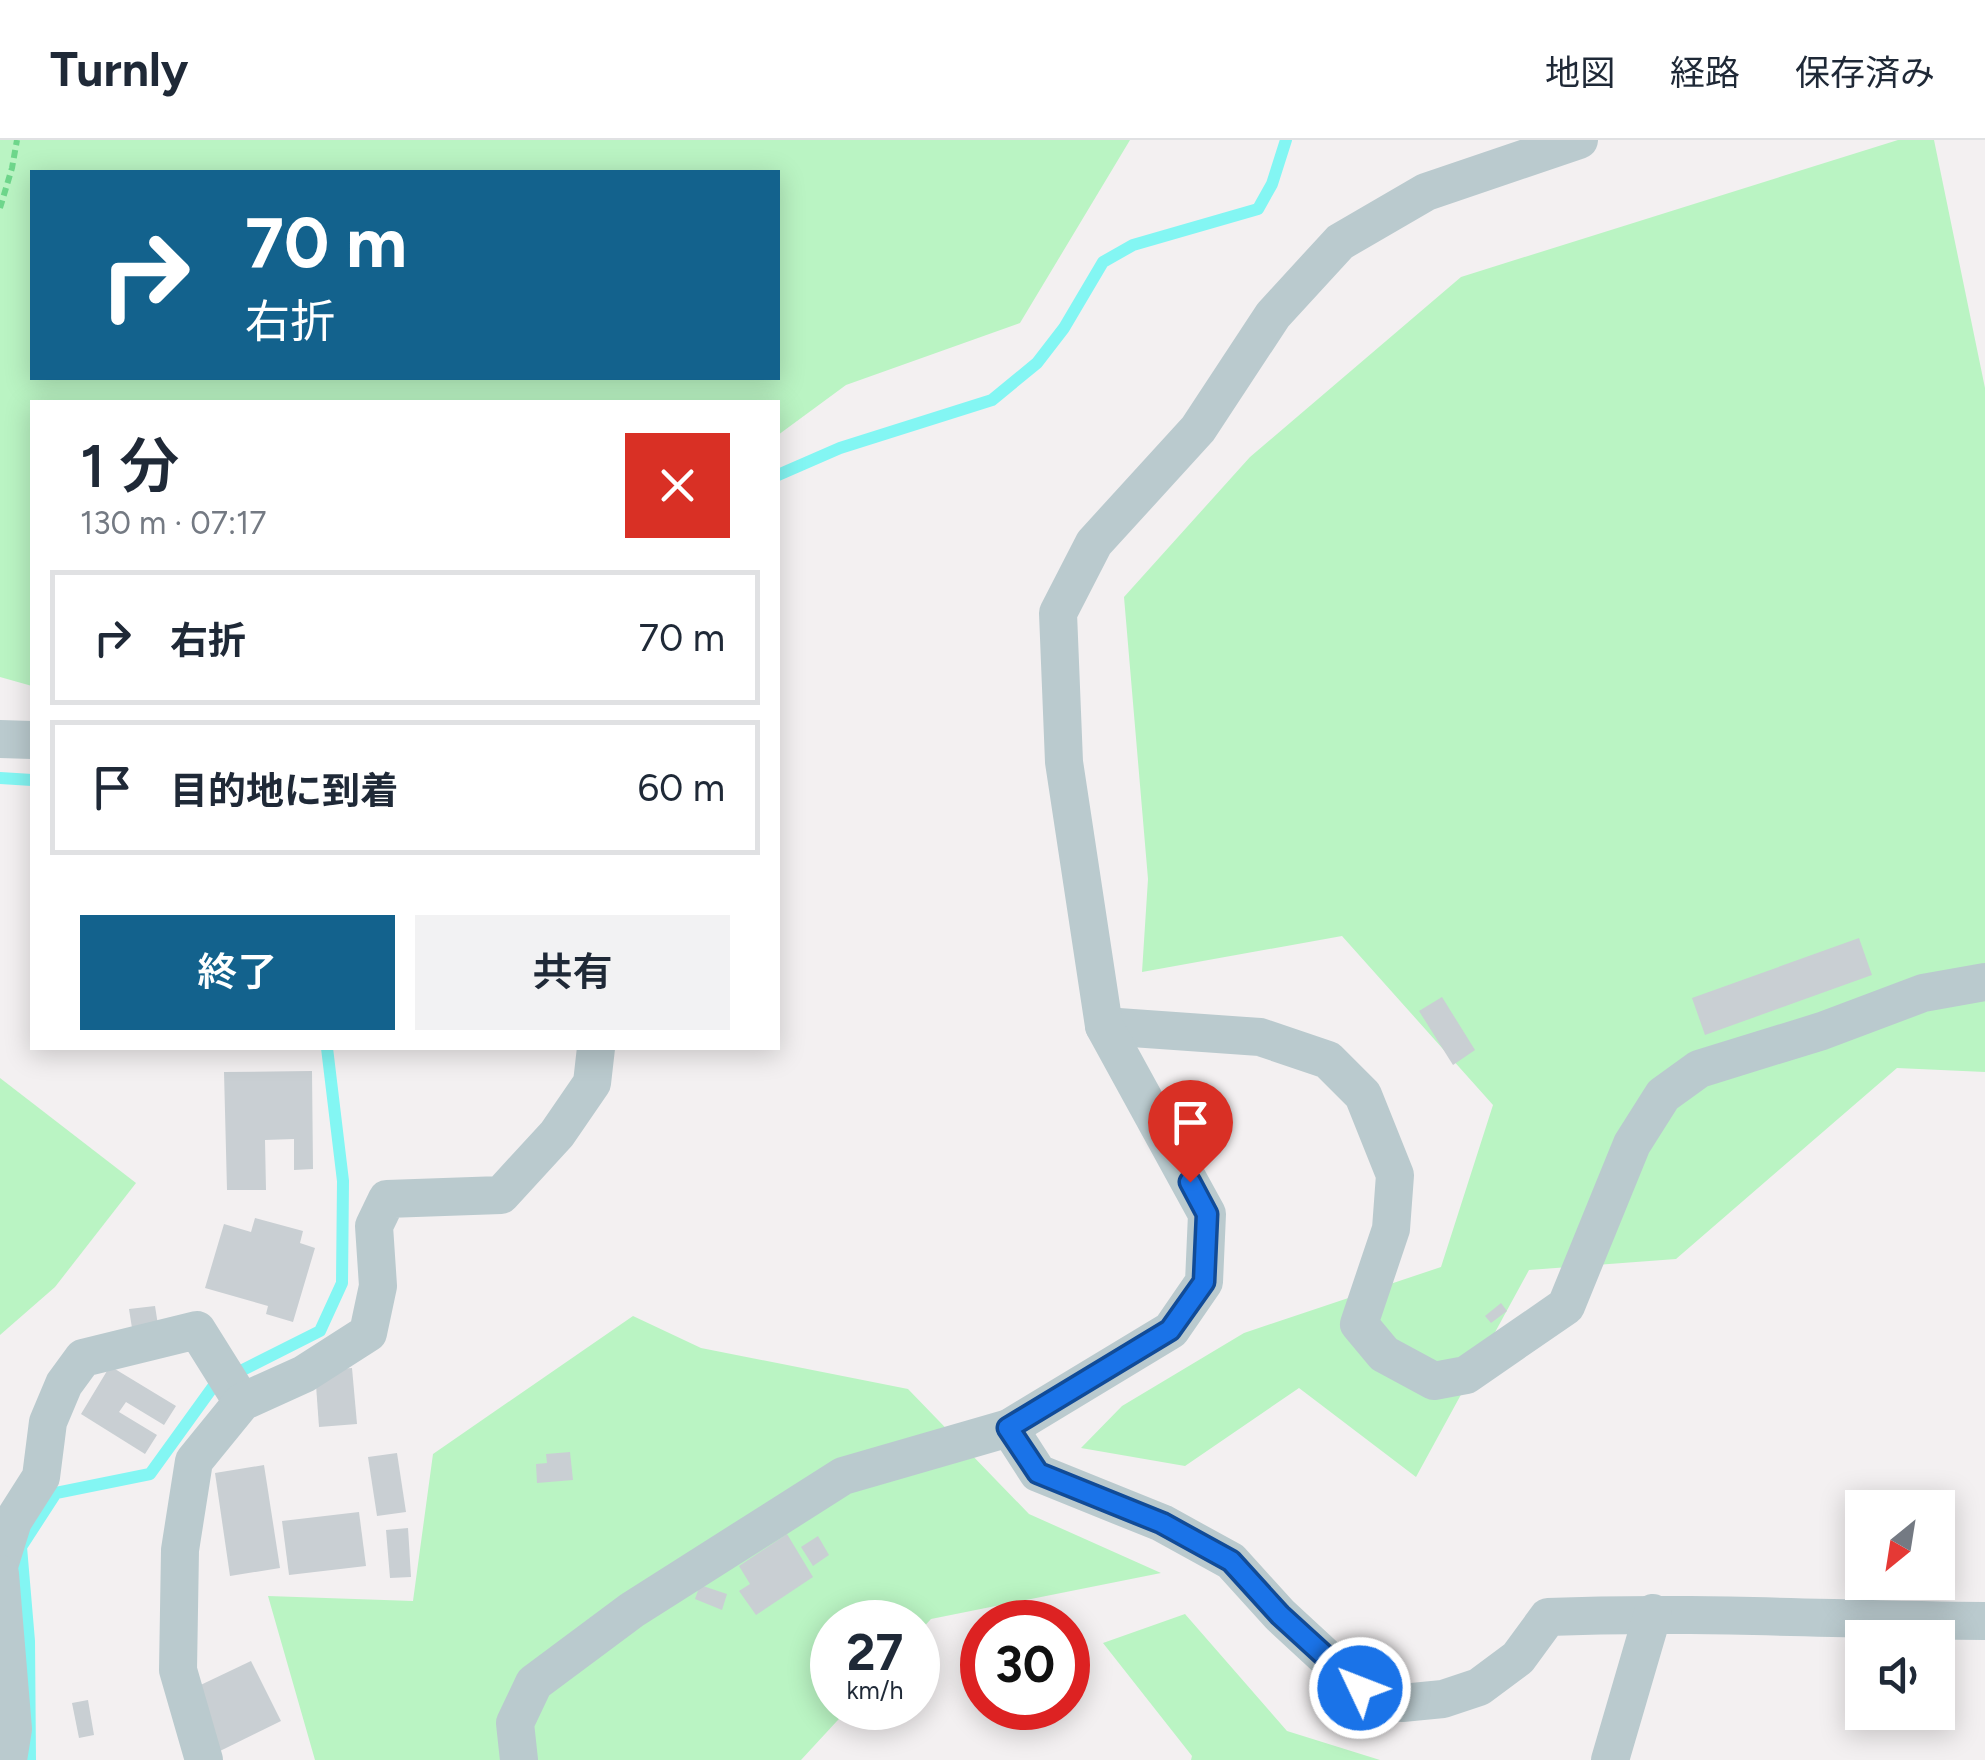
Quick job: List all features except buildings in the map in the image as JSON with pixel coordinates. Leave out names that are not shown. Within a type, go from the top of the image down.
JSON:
[{"type":"street","points":[[519,1760],[515,1723],[534,1683],[632,1610],[843,1476],[1008,1428],[1170,1330],[1204,1282],[1207,1214],[1104,1026],[1064,762],[1058,613],[1094,543],[1198,429],[1273,315],[1340,242],[1426,192],[1579,140]]},
{"type":"street","points":[[0,738],[30,740]]},
{"type":"street","points":[[1104,1026],[1260,1037],[1328,1060],[1363,1095],[1395,1175],[1392,1230],[1359,1324],[1384,1354],[1434,1381],[1466,1375],[1566,1306],[1632,1144],[1663,1096],[1699,1070],[1822,1031],[1923,992],[1985,982]]},
{"type":"street","points":[[204,1760],[178,1670],[180,1550],[194,1461],[242,1402],[304,1374],[368,1333],[378,1286],[374,1226],[387,1198],[501,1195],[556,1134],[592,1083],[596,1050]]},
{"type":"street","points":[[0,1563],[13,1521],[42,1478],[48,1422],[64,1384],[83,1358],[197,1330],[242,1402]]},
{"type":"street","points":[[1008,1428],[1038,1473],[1162,1523],[1231,1561],[1280,1615],[1360,1688],[1402,1703],[1443,1699],[1479,1687],[1518,1658],[1548,1616],[1653,1613],[1985,1621]]},
{"type":"street","points":[[0,1574],[13,1729],[8,1760]]},
{"type":"street","points":[[1610,1760],[1653,1613]]},
{"type":"path","points":[[0,208],[16,140]]},
{"type":"green space","points":[[0,140],[1130,140],[1020,323],[846,385],[780,434],[780,400],[30,400],[30,685],[0,677]]},
{"type":"green space","points":[[1898,140],[1934,140],[1985,388],[1985,1072],[1897,1068],[1676,1259],[1529,1270],[1416,1477],[1299,1388],[1185,1466],[1081,1448],[1122,1406],[1244,1333],[1441,1267],[1493,1105],[1342,936],[1142,972],[1148,879],[1124,597],[1250,457],[1461,277]]},
{"type":"green space","points":[[0,1078],[136,1183],[55,1287],[0,1335]]},
{"type":"green space","points":[[633,1316],[701,1348],[908,1389],[1029,1514],[1161,1573],[1026,1600],[960,1600],[960,1613],[940,1617],[940,1600],[810,1600],[810,1730],[829,1730],[801,1760],[315,1760],[268,1596],[413,1601],[433,1454]]},
{"type":"green space","points":[[1185,1614],[1287,1731],[1380,1760],[1191,1760],[1192,1756],[1103,1643]]},
{"type":"waterway","points":[[780,474],[840,448],[992,400],[1037,363],[1064,328],[1103,262],[1133,245],[1258,209],[1272,184],[1286,140]]},
{"type":"waterway","points":[[0,778],[30,780]]},
{"type":"waterway","points":[[30,1760],[29,1641],[21,1547],[56,1493],[150,1474],[215,1384],[320,1331],[342,1283],[343,1181],[327,1050]]},
{"type":"route","points":[[1190,1182],[1207,1214],[1204,1282],[1170,1330],[1008,1428],[1038,1473],[1162,1523],[1231,1561],[1280,1615],[1360,1688]]}]
